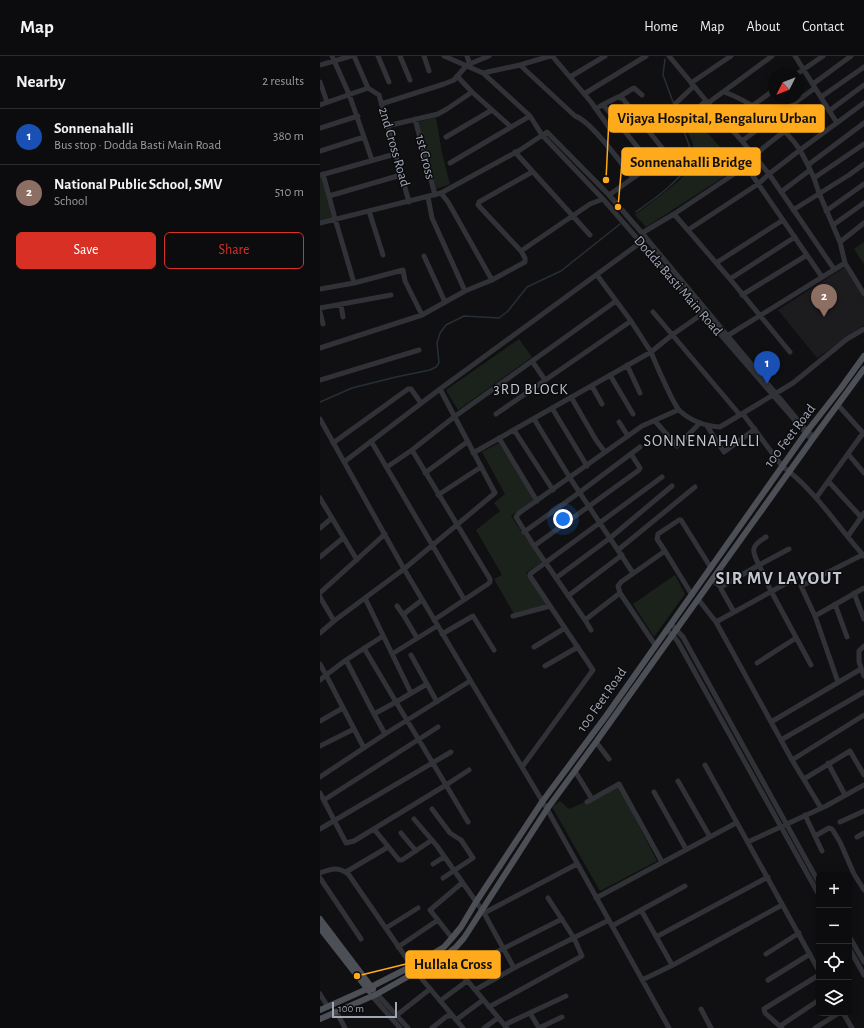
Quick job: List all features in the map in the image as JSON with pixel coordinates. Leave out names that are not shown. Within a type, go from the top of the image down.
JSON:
[{"type":"main road","name":"100 Feet Road","points":[[320,1010],[370,988],[412,966],[444,946],[452,938],[461,927],[542,802],[606,716],[806,432],[864,356]]},
{"type":"main road","name":"100 Feet Road","points":[[320,1018],[374,995],[416,972],[446,955],[464,938],[483,912],[546,809],[575,772],[676,629],[864,369]]},
{"type":"main road","points":[[320,918],[374,995]]},
{"type":"main road","points":[[320,928],[370,988]]},
{"type":"street","points":[[320,65],[333,58],[353,56],[368,88],[320,104]]},
{"type":"street","points":[[378,56],[389,82]]},
{"type":"street","points":[[400,56],[410,80]]},
{"type":"street","points":[[424,56],[429,71]]},
{"type":"street","points":[[467,56],[469,65]]},
{"type":"street","points":[[381,104],[454,80],[469,65],[489,56]]},
{"type":"street","points":[[483,74],[550,56],[554,57],[611,130]]},
{"type":"street","points":[[570,77],[605,56]]},
{"type":"street","points":[[584,94],[646,56]]},
{"type":"street","points":[[670,56],[707,102],[769,174],[834,269]]},
{"type":"street","points":[[676,103],[693,85],[730,56]]},
{"type":"street","points":[[686,118],[772,56]]},
{"type":"street","points":[[823,56],[804,69],[836,123]]},
{"type":"street","points":[[742,141],[851,56]]},
{"type":"street","name":"Dodda Basti Main Road","points":[[447,57],[469,65],[483,74],[530,116],[542,135],[603,199],[704,313],[773,395],[813,438]]},
{"type":"street","points":[[797,57],[803,68]]},
{"type":"street","points":[[333,58],[358,116],[372,160]]},
{"type":"street","points":[[520,65],[575,116],[593,130],[632,177]]},
{"type":"street","points":[[821,97],[864,67]]},
{"type":"street","points":[[457,76],[472,92],[511,127]]},
{"type":"street","points":[[320,82],[327,102]]},
{"type":"street","points":[[829,111],[864,85]]},
{"type":"street","name":"2nd Cross Road","points":[[368,88],[377,93],[381,104],[409,202]]},
{"type":"street","points":[[596,109],[633,88],[642,95]]},
{"type":"street","points":[[387,126],[442,112],[472,92]]},
{"type":"street","points":[[724,92],[734,95],[753,106],[785,132],[800,150],[814,178],[826,211],[840,242],[845,263],[864,294]]},
{"type":"street","points":[[727,124],[768,95]]},
{"type":"street","points":[[536,125],[547,132],[609,195],[632,177],[667,154],[623,99],[619,97]]},
{"type":"street","points":[[688,230],[758,184],[800,150],[864,103]]},
{"type":"street","points":[[602,105],[652,164]]},
{"type":"street","points":[[642,234],[746,166],[754,156],[785,132],[826,105]]},
{"type":"street","points":[[446,137],[492,110]]},
{"type":"street","points":[[320,128],[358,116]]},
{"type":"street","points":[[450,163],[530,116]]},
{"type":"street","name":"1st Cross","points":[[415,119],[435,195]]},
{"type":"street","points":[[781,192],[864,123]]},
{"type":"street","points":[[320,223],[442,193],[515,152],[547,132]]},
{"type":"street","points":[[320,151],[364,137]]},
{"type":"street","points":[[814,178],[864,144]]},
{"type":"street","points":[[515,152],[590,235]]},
{"type":"street","points":[[354,283],[322,175],[395,154]]},
{"type":"street","points":[[793,210],[864,164]]},
{"type":"street","points":[[746,166],[822,277]]},
{"type":"street","points":[[320,348],[422,315],[465,290],[492,280],[525,262],[525,258],[521,251],[478,205],[479,202],[532,172]]},
{"type":"street","points":[[329,196],[401,175]]},
{"type":"street","points":[[826,211],[864,184]]},
{"type":"street","points":[[442,193],[492,280]]},
{"type":"street","name":"Dodda Basti Main Road","points":[[609,195],[646,238],[704,313],[727,336],[773,395]]},
{"type":"street","points":[[428,197],[432,218],[465,290]]},
{"type":"street","points":[[521,251],[590,204],[603,199]]},
{"type":"street","points":[[833,225],[864,203]]},
{"type":"street","points":[[369,211],[383,255]]},
{"type":"street","points":[[674,214],[790,352]]},
{"type":"street","points":[[716,263],[783,220]]},
{"type":"street","points":[[840,242],[864,223]]},
{"type":"street","points":[[730,279],[795,237]]},
{"type":"street","points":[[344,462],[646,238]]},
{"type":"street","points":[[742,295],[807,255]]},
{"type":"street","points":[[424,256],[445,302]]},
{"type":"street","points":[[727,336],[845,263]]},
{"type":"street","points":[[320,288],[354,283],[403,270],[406,281],[422,315]]},
{"type":"street","points":[[597,275],[631,321],[651,352],[678,410],[707,426],[720,427],[742,414],[807,372],[847,339],[864,330]]},
{"type":"street","points":[[320,308],[391,295]]},
{"type":"street","points":[[387,468],[454,417],[616,301]]},
{"type":"street","points":[[341,305],[343,317]]},
{"type":"street","points":[[320,312],[323,324]]},
{"type":"street","points":[[653,312],[755,429],[782,466],[790,471],[816,498],[863,555],[801,586],[814,616],[838,682]]},
{"type":"street","points":[[473,453],[651,352],[672,335],[704,313]]},
{"type":"street","points":[[496,414],[631,321]]},
{"type":"street","points":[[320,380],[419,350]]},
{"type":"street","points":[[532,361],[546,380]]},
{"type":"street","points":[[627,365],[640,392]]},
{"type":"street","points":[[610,375],[633,414]]},
{"type":"street","points":[[592,386],[602,404]]},
{"type":"street","points":[[333,443],[407,389],[411,389],[421,404]]},
{"type":"street","points":[[320,633],[404,569],[494,493],[440,390]]},
{"type":"street","points":[[571,397],[596,440],[606,452]]},
{"type":"street","points":[[816,498],[864,433],[838,405]]},
{"type":"street","points":[[552,408],[587,466]]},
{"type":"street","points":[[591,630],[524,532],[516,516],[642,426],[678,410]]},
{"type":"street","points":[[320,419],[437,626],[522,767],[669,1028]]},
{"type":"street","points":[[534,419],[570,478],[633,573]]},
{"type":"street","points":[[655,420],[677,446],[700,423]]},
{"type":"street","points":[[619,422],[628,436]]},
{"type":"street","points":[[707,426],[724,452],[755,429]]},
{"type":"street","points":[[514,430],[553,490]]},
{"type":"street","points":[[499,438],[537,501]]},
{"type":"street","points":[[371,441],[464,599]]},
{"type":"street","points":[[425,473],[467,442]]},
{"type":"street","points":[[524,532],[640,447]]},
{"type":"street","points":[[412,450],[490,579],[488,584],[434,620]]},
{"type":"street","points":[[534,546],[640,470],[631,454]]},
{"type":"street","points":[[848,454],[864,473]]},
{"type":"street","points":[[438,495],[480,467]]},
{"type":"street","points":[[522,767],[593,670],[530,574],[662,477]]},
{"type":"street","points":[[829,482],[862,515],[848,536]]},
{"type":"street","points":[[556,578],[610,538],[672,486]]},
{"type":"street","points":[[618,550],[695,487]]},
{"type":"street","points":[[320,498],[357,560]]},
{"type":"street","points":[[320,528],[332,518]]},
{"type":"street","points":[[692,594],[657,539],[658,534],[681,520],[711,568]]},
{"type":"street","points":[[320,593],[385,534]]},
{"type":"street","points":[[766,537],[756,545],[753,549],[753,554],[771,592],[811,665]]},
{"type":"street","points":[[320,557],[343,538]]},
{"type":"street","points":[[721,587],[789,549]]},
{"type":"street","points":[[655,645],[620,593],[618,586],[633,573],[664,551]]},
{"type":"street","points":[[568,596],[622,555]]},
{"type":"street","points":[[716,622],[796,578]]},
{"type":"street","points":[[716,583],[721,587],[734,612]]},
{"type":"street","points":[[814,616],[864,588]]},
{"type":"street","points":[[585,620],[620,593]]},
{"type":"street","points":[[854,593],[864,619]]},
{"type":"street","points":[[320,597],[334,621]]},
{"type":"street","points":[[365,598],[411,693]]},
{"type":"street","points":[[698,599],[716,622],[792,760],[821,808]]},
{"type":"street","points":[[404,616],[405,613],[422,600]]},
{"type":"street","points":[[835,604],[847,637]]},
{"type":"street","points":[[397,606],[417,638]]},
{"type":"street","points":[[513,616],[550,606]]},
{"type":"street","points":[[442,634],[473,616],[494,650]]},
{"type":"street","points":[[671,624],[683,637],[816,889]]},
{"type":"street","points":[[392,654],[437,626]]},
{"type":"street","points":[[534,647],[565,628]]},
{"type":"street","points":[[666,630],[673,635],[678,642],[783,825],[816,877]]},
{"type":"street","points":[[320,680],[346,660],[383,636]]},
{"type":"street","points":[[757,663],[796,638]]},
{"type":"street","points":[[864,646],[859,651],[859,662],[864,676]]},
{"type":"street","points":[[544,666],[578,647]]},
{"type":"street","points":[[364,648],[468,822]]},
{"type":"street","points":[[411,655],[437,702]]},
{"type":"street","points":[[346,660],[385,734]]},
{"type":"street","points":[[320,664],[364,748]]},
{"type":"street","points":[[771,722],[861,669]]},
{"type":"street","points":[[320,777],[470,681]]},
{"type":"street","points":[[374,714],[427,684]]},
{"type":"street","points":[[782,740],[864,692]]},
{"type":"street","points":[[320,721],[343,708]]},
{"type":"street","points":[[792,760],[864,715]]},
{"type":"street","points":[[324,800],[438,727]]},
{"type":"street","points":[[320,746],[354,729]]},
{"type":"street","points":[[596,742],[609,759]]},
{"type":"street","points":[[804,779],[850,751],[864,776]]},
{"type":"street","points":[[320,830],[450,752]]},
{"type":"street","points":[[828,763],[845,795]]},
{"type":"street","points":[[705,765],[816,965]]},
{"type":"street","points":[[320,793],[346,843],[354,841],[469,770]]},
{"type":"street","points":[[575,772],[592,799]]},
{"type":"street","points":[[678,781],[710,837]]},
{"type":"street","points":[[587,802],[619,784],[662,862]]},
{"type":"street","points":[[748,842],[821,808],[864,785]]},
{"type":"street","points":[[654,792],[686,849]]},
{"type":"street","points":[[432,809],[450,833],[461,840],[472,856],[471,860],[443,878]]},
{"type":"street","points":[[840,822],[864,811]]},
{"type":"street","points":[[805,815],[822,851]]},
{"type":"street","points":[[414,819],[432,840],[483,912],[514,968]]},
{"type":"street","points":[[596,898],[736,823]]},
{"type":"street","points":[[815,836],[829,828],[832,829],[840,842],[854,874],[864,890]]},
{"type":"street","points":[[374,829],[399,860],[402,860],[432,840]]},
{"type":"street","points":[[401,833],[416,851]]},
{"type":"street","points":[[857,836],[864,833]]},
{"type":"street","points":[[346,872],[388,847]]},
{"type":"street","points":[[433,864],[444,857]]},
{"type":"street","points":[[483,912],[577,864]]},
{"type":"street","points":[[320,873],[338,869],[346,872],[416,972],[463,1028]]},
{"type":"street","points":[[656,937],[768,877]]},
{"type":"street","points":[[320,878],[360,939]]},
{"type":"street","points":[[452,938],[430,910],[462,883]]},
{"type":"street","points":[[612,926],[685,886]]},
{"type":"street","points":[[489,1007],[582,956],[574,938],[548,898]]},
{"type":"street","points":[[642,980],[782,905]]},
{"type":"street","points":[[386,928],[418,908]]},
{"type":"street","points":[[641,910],[673,964]]},
{"type":"street","points":[[459,971],[562,919]]},
{"type":"street","points":[[398,947],[438,920]]},
{"type":"street","points":[[475,990],[514,968],[609,920]]},
{"type":"street","points":[[766,954],[799,933]]},
{"type":"street","points":[[852,941],[863,959],[856,961]]},
{"type":"street","points":[[768,980],[810,954]]},
{"type":"street","points":[[852,954],[864,975]]},
{"type":"street","points":[[446,955],[505,1026],[530,1012],[566,996]]},
{"type":"street","points":[[816,977],[764,1009],[765,1013],[781,1027],[816,1002]]},
{"type":"street","points":[[440,1001],[467,981]]},
{"type":"street","points":[[397,1015],[430,989]]},
{"type":"street","points":[[320,994],[328,1007]]},
{"type":"street","points":[[374,995],[397,1015],[408,1028]]},
{"type":"street","points":[[374,995],[400,1028]]},
{"type":"street","points":[[432,1028],[448,1016],[455,1018],[483,1000]]},
{"type":"street","points":[[701,1009],[711,1028]]},
{"type":"street","points":[[336,1011],[345,1028]]},
{"type":"street","points":[[530,1012],[539,1028],[562,1017]]},
{"type":"street","points":[[815,1028],[834,1016]]},
{"type":"street","points":[[845,1016],[852,1028]]},
{"type":"street","points":[[484,1028],[498,1018]]},
{"type":"shaded area","points":[[436,117],[442,153],[450,184],[436,189],[418,122]]},
{"type":"shaded area","points":[[698,123],[739,167],[646,227],[635,215],[673,186],[691,166],[694,150],[692,141],[687,131]]},
{"type":"shaded area","points":[[320,178],[322,178],[332,218],[320,221]]},
{"type":"shaded area","points":[[864,242],[864,264],[854,249]]},
{"type":"shaded area","points":[[845,267],[864,299],[864,325],[817,358],[778,310]]},
{"type":"shaded area","points":[[519,339],[532,357],[458,410],[446,390]]},
{"type":"shaded area","points":[[499,443],[534,499],[511,516],[542,562],[526,573],[548,605],[514,614],[494,579],[502,575],[476,530],[500,511],[494,503],[505,494],[482,452]]},
{"type":"shaded area","points":[[675,575],[685,594],[654,637],[633,604]]},
{"type":"shaded area","points":[[619,787],[657,861],[600,891],[552,807],[560,801],[569,809]]},
{"type":"waterway","points":[[636,212],[673,183],[692,161],[689,145],[663,75],[665,59]]},
{"type":"waterway","points":[[320,402],[352,388],[430,370],[436,367],[439,363],[437,343],[440,333],[446,325],[464,316],[499,318],[508,311],[527,287],[561,271],[620,224]]},
{"type":"place","name":"Vijaya Hospital, Bengaluru Urban","points":[[606,180]]},
{"type":"place","name":"Sonnenahalli Bridge","points":[[618,207]]},
{"type":"place","name":"National Public School, SMV","points":[[824,317]]},
{"type":"place","name":"Sonnenahalli","points":[[767,384]]},
{"type":"place","name":"Hullala Cross","points":[[357,976]]},
{"type":"district","name":"3RD BLOCK","points":[[531,389]]},
{"type":"district","name":"SONNENAHALLI","points":[[702,441]]},
{"type":"district","name":"SIR MV LAYOUT","points":[[779,579]]}]
